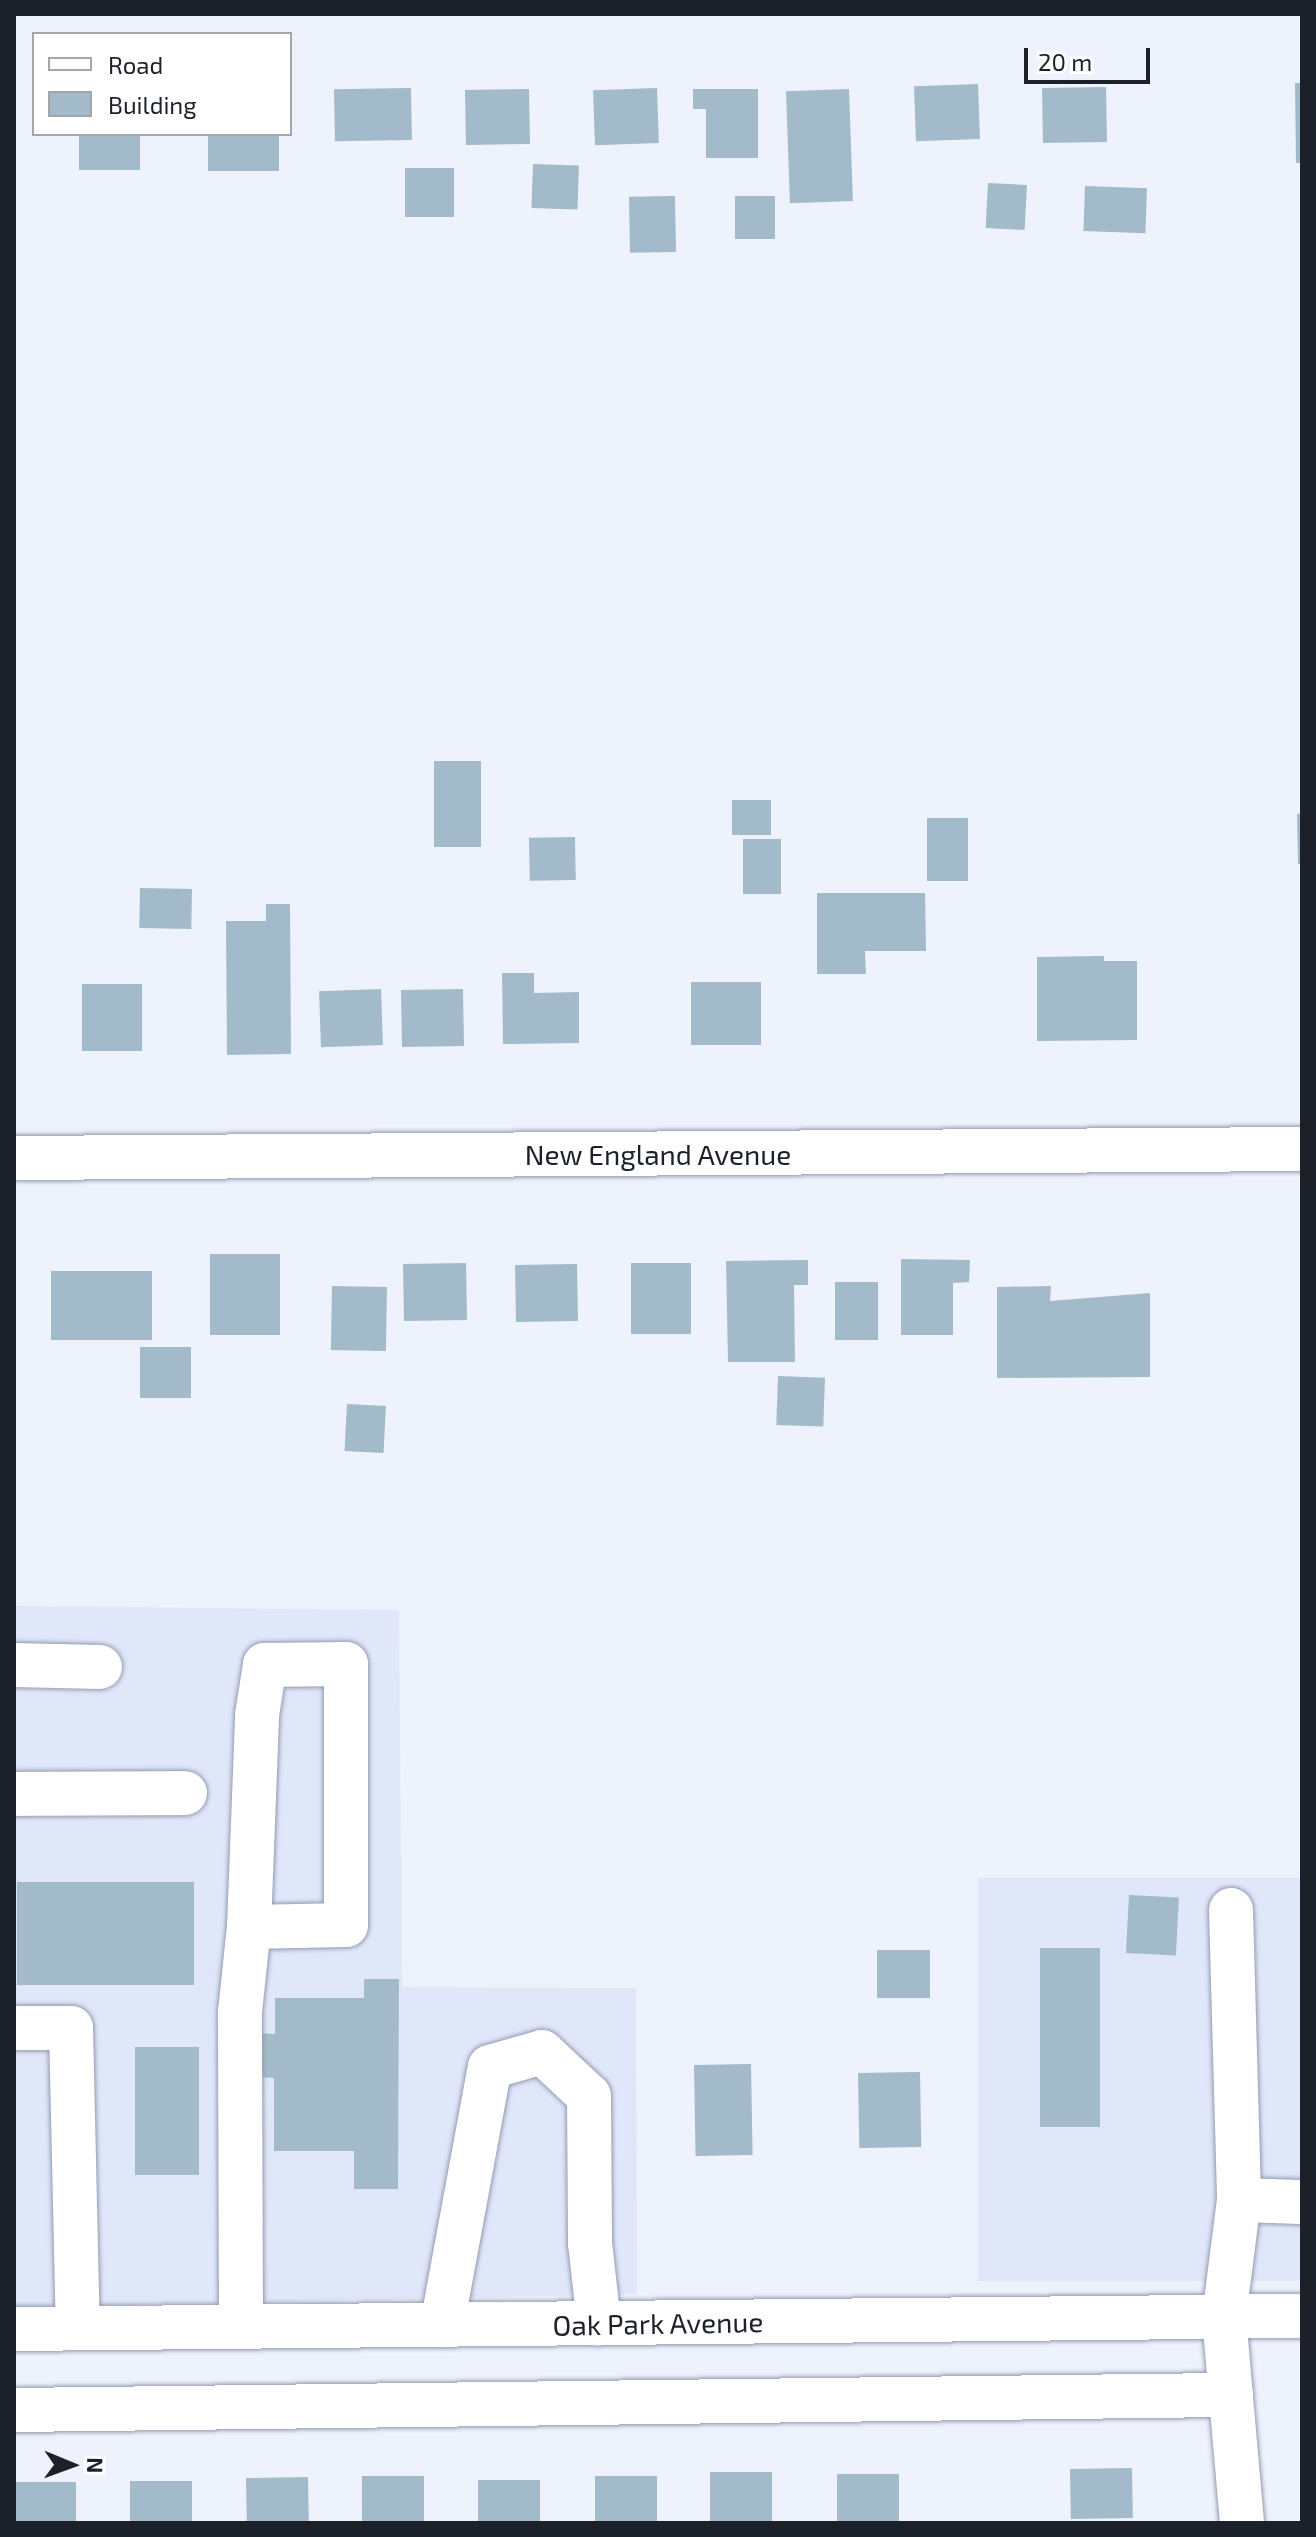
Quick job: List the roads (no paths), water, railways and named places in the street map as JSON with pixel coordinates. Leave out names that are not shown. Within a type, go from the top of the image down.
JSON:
[{"type":"street","name":"New England Avenue","points":[[14,1158],[1302,1149]]},
{"type":"street","points":[[241,2326],[240,2012],[249,1927],[257,1715],[265,1665],[346,1664],[346,1925],[249,1927]]},
{"type":"street","points":[[14,1665],[100,1667]]},
{"type":"street","points":[[14,1794],[185,1793]]},
{"type":"street","points":[[1231,1910],[1239,2200],[1224,2317],[1242,2523]]},
{"type":"street","points":[[14,2028],[71,2028],[78,2328]]},
{"type":"street","points":[[442,2325],[490,2067],[542,2052],[589,2096],[590,2243],[599,2323]]},
{"type":"street","points":[[1239,2200],[1302,2202]]},
{"type":"street","name":"Oak Park Avenue","points":[[14,2329],[1302,2316]]},
{"type":"street","points":[[14,2410],[1231,2395]]}]
